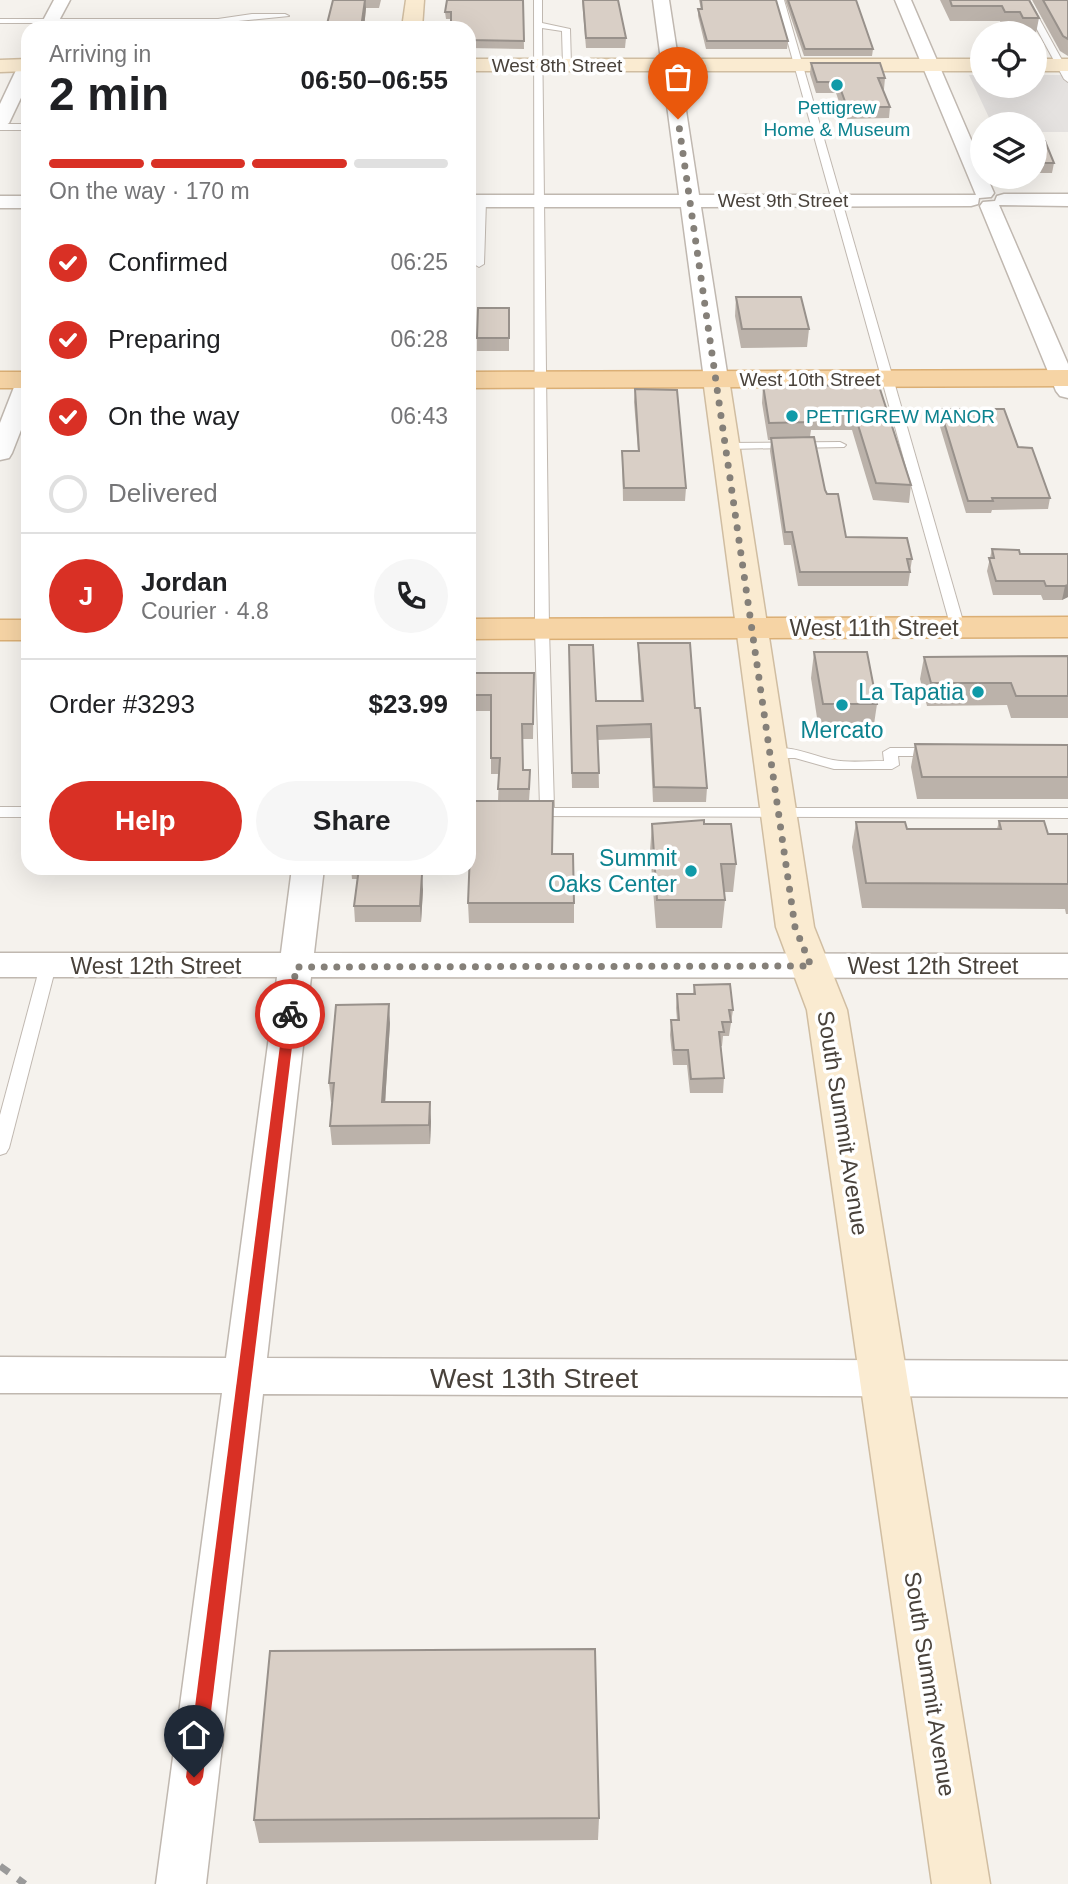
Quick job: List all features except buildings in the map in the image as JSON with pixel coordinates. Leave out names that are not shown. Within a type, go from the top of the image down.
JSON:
[{"type":"main road","name":"West 10th Street","points":[[476,380],[886,378],[1066,382]]},
{"type":"main road","points":[[0,380],[21,381]]},
{"type":"main road","name":"West 11th Street","points":[[476,629],[1068,627]]},
{"type":"main road","points":[[0,630],[21,630]]},
{"type":"street","points":[[51,21],[62,0]]},
{"type":"street","points":[[413,21],[415,0]]},
{"type":"street","name":"South Summit Avenue","points":[[661,0],[795,927],[827,1010],[961,1884]]},
{"type":"street","points":[[903,0],[1066,382]]},
{"type":"street","points":[[0,65],[21,65]]},
{"type":"street","name":"West 8th Street","points":[[476,65],[970,65]]},
{"type":"street","points":[[1047,67],[1065,69]]},
{"type":"street","points":[[1,120],[21,79]]},
{"type":"street","name":"West 9th Street","points":[[476,201],[1068,200]]},
{"type":"street","points":[[0,202],[21,202]]},
{"type":"street","points":[[0,453],[21,399]]},
{"type":"street","points":[[181,1884],[307,875]]},
{"type":"street","name":"West 12th Street","points":[[0,965],[1068,966]]},
{"type":"street","name":"West 13th Street","points":[[0,1375],[1068,1380]]},
{"type":"lane","points":[[538,0],[542,629],[547,813]]},
{"type":"lane","points":[[780,0],[958,628]]},
{"type":"lane","points":[[1026,0],[1065,69]]},
{"type":"lane","points":[[218,21],[252,16],[285,16]]},
{"type":"lane","points":[[0,21],[21,22]]},
{"type":"lane","points":[[537,25],[566,29],[567,65]]},
{"type":"lane","points":[[1,120],[21,125]]},
{"type":"lane","points":[[476,222],[478,264]]},
{"type":"lane","points":[[725,446],[840,445]]},
{"type":"lane","points":[[770,754],[796,754],[834,765],[892,765],[890,752],[944,752]]},
{"type":"lane","points":[[0,811],[21,812]]},
{"type":"lane","points":[[521,813],[1068,813]]},
{"type":"lane","points":[[0,1148],[48,966]]},
{"type":"shaded area","points":[[1047,75],[1068,75],[1068,132],[1047,132],[1047,112],[986,112],[980,98],[1047,98]]},
{"type":"railway","points":[[0,1866],[25,1884]]},
{"type":"way so far","points":[[290,1014],[296,967],[811,966],[795,927],[678,119]]},
{"type":"place","name":"Pettigrew Home & Museum","points":[[837,85]]},
{"type":"place","name":"PETTIGREW MANOR","points":[[792,416]]},
{"type":"place","name":"La Tapatia","points":[[978,692]]},
{"type":"place","name":"Mercato","points":[[842,705]]},
{"type":"place","name":"Summit Oaks Center","points":[[691,871]]},
{"type":"route","points":[[194,1777],[290,1014]]}]
